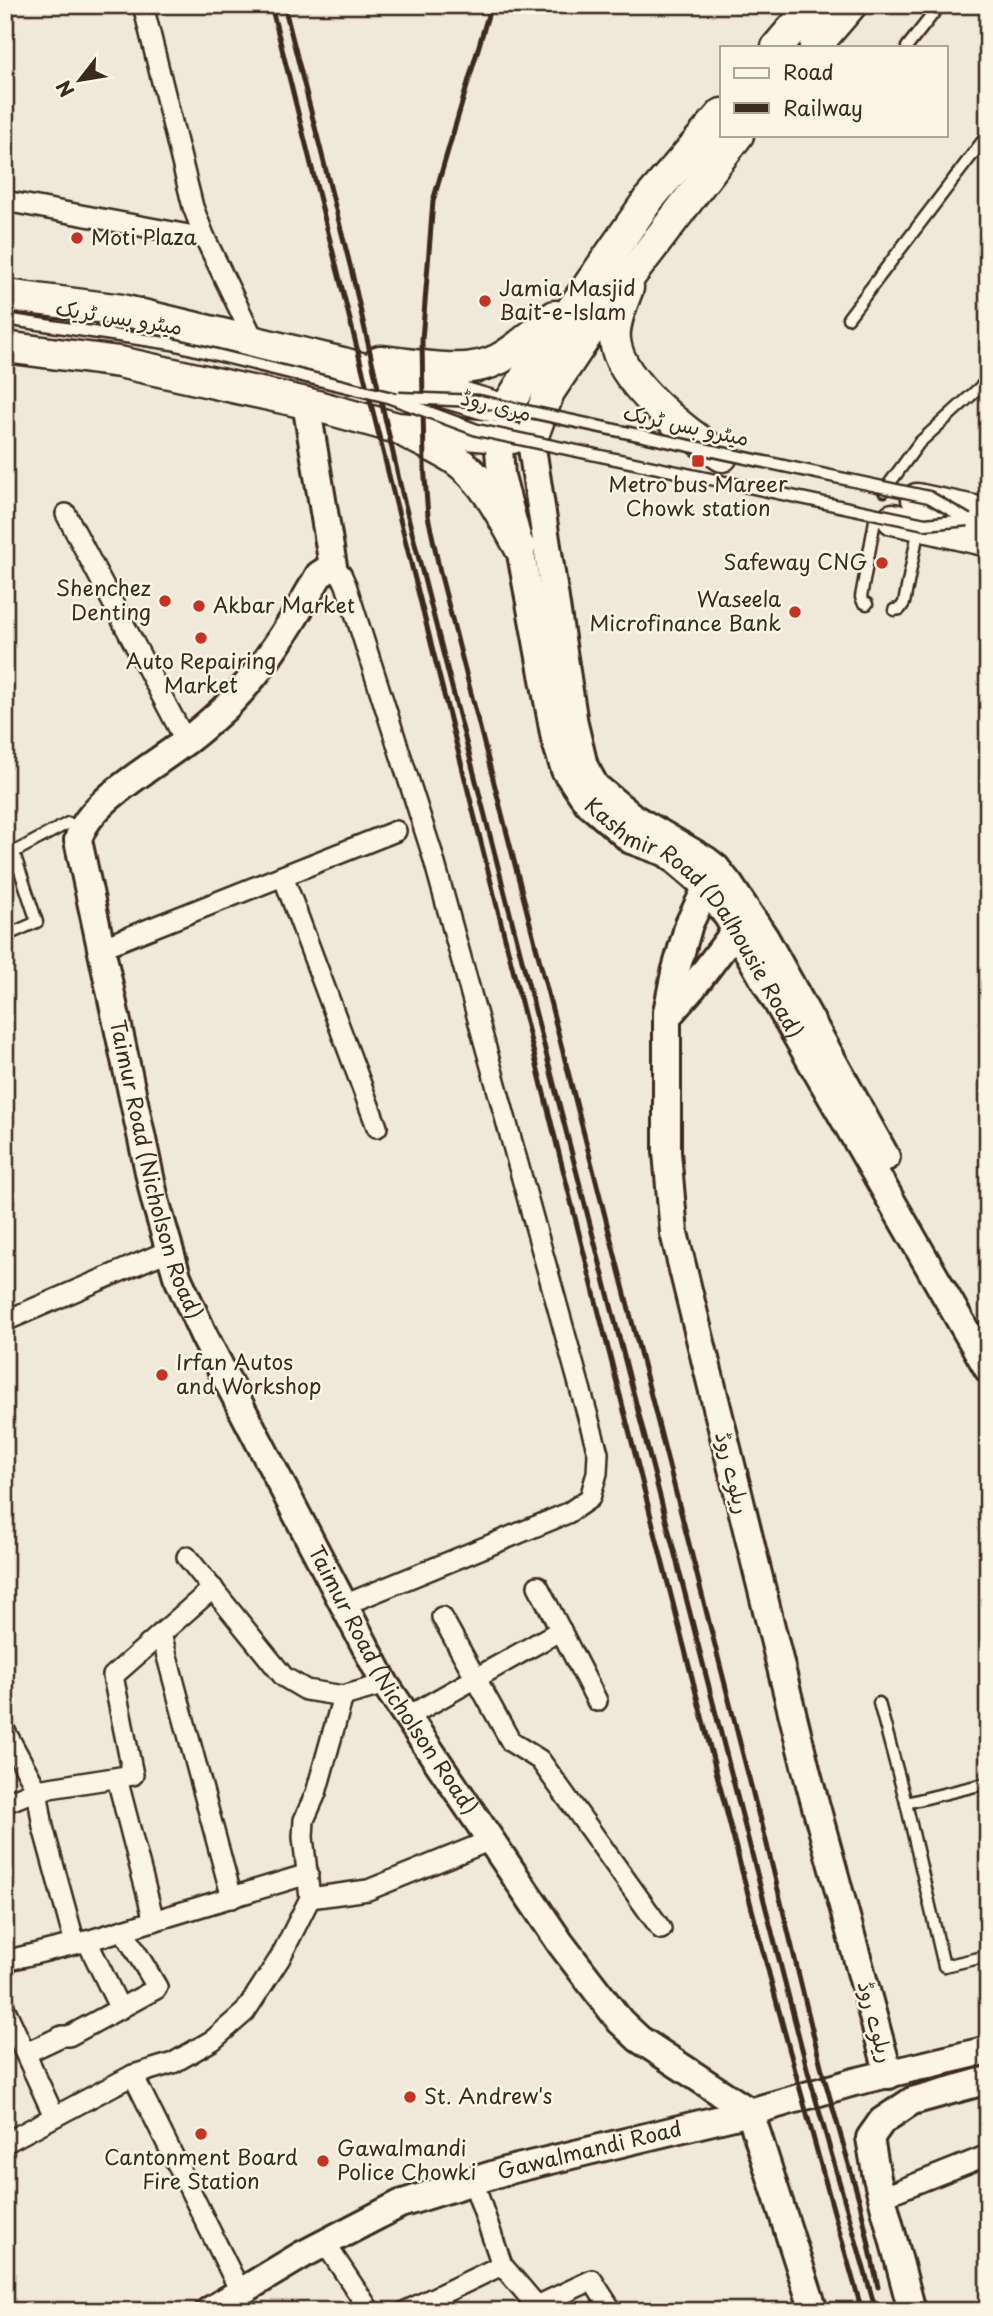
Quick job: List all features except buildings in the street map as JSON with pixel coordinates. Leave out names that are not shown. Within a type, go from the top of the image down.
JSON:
[{"type":"main road","points":[[778,46],[813,5]]},
{"type":"main road","points":[[816,46],[851,5]]},
{"type":"main road","points":[[501,423],[531,368],[648,200],[720,116]]},
{"type":"main road","points":[[535,429],[549,392],[598,317],[737,136]]},
{"type":"main road","points":[[635,268],[614,338],[618,354],[630,375],[663,411],[694,438],[722,456]]},
{"type":"main road","name":"مری روڈ","points":[[5,295],[121,310],[344,363],[501,423],[722,456],[880,503],[920,525],[981,525]]},
{"type":"main road","points":[[300,354],[446,368],[475,368],[508,353],[581,296]]},
{"type":"main road","name":"مری روڈ","points":[[5,347],[119,362],[306,403],[397,428],[501,423]]},
{"type":"main road","points":[[397,428],[459,462],[490,496],[520,548]]},
{"type":"main road","name":"مری روڈ","points":[[535,429],[732,482],[880,503],[981,525]]},
{"type":"street","points":[[142,5],[193,207],[255,342]]},
{"type":"street","points":[[5,201],[205,238]]},
{"type":"street","points":[[306,403],[333,566],[346,585],[432,853],[597,1453],[597,1473],[590,1499],[568,1513],[344,1605]]},
{"type":"street","name":"Kashmir Road (Dalhousie Road)","points":[[501,423],[502,476],[520,548],[555,739],[565,771],[588,803],[631,840],[667,853],[711,877]]},
{"type":"street","name":"Kashmir Road (Dalhousie Road)","points":[[535,429],[574,724],[584,766],[595,786],[613,803],[711,877],[744,925],[988,1333]]},
{"type":"street","points":[[66,514],[186,742]]},
{"type":"street","points":[[81,827],[121,789],[186,742],[227,705],[260,669],[319,575],[333,566]]},
{"type":"street","name":"Taimur Road (Nicholson Road)","points":[[81,827],[78,840],[101,948],[155,1200],[177,1276],[204,1336],[385,1684],[561,1944],[620,2021],[639,2039],[750,2112]]},
{"type":"street","points":[[101,948],[396,831]]},
{"type":"street","points":[[283,876],[377,1127]]},
{"type":"street","name":"ریلوے روڈ","points":[[711,877],[689,924],[675,973],[667,1017],[667,1152],[674,1233],[801,1750],[889,2075]]},
{"type":"street","points":[[667,1017],[744,925]]},
{"type":"street","name":"Kashmir Road (Dalhousie Road)","points":[[744,925],[988,1369]]},
{"type":"street","points":[[5,1321],[170,1251]]},
{"type":"street","points":[[187,1557],[284,1677],[306,1690],[343,1696],[385,1684]]},
{"type":"street","points":[[538,1586],[597,1701]]},
{"type":"street","points":[[5,1802],[37,1790],[133,1775],[113,1675],[213,1588]]},
{"type":"street","points":[[442,1617],[511,1742],[540,1760],[661,1929]]},
{"type":"street","points":[[407,1717],[561,1630]]},
{"type":"street","points":[[161,1634],[232,1898]]},
{"type":"street","points":[[6,2141],[34,2129],[133,2075],[173,2063],[226,2030],[245,2012],[280,1958],[310,1898],[303,1837],[304,1820],[316,1793],[343,1696]]},
{"type":"street","points":[[5,1731],[37,1790],[43,1827],[81,1942],[120,2009]]},
{"type":"street","points":[[119,1786],[154,1921]]},
{"type":"street","points":[[310,1898],[368,1890],[491,1840]]},
{"type":"street","points":[[5,1961],[123,1930],[309,1874]]},
{"type":"street","points":[[26,2053],[62,2036],[69,2036],[156,1989],[123,1930]]},
{"type":"street","points":[[5,2009],[12,2038],[26,2053],[54,2116]]},
{"type":"street","name":"Gawalmandi Road","points":[[209,2311],[240,2291],[401,2204],[505,2171],[750,2112],[854,2082],[988,2050]]},
{"type":"street","points":[[133,2075],[240,2291]]},
{"type":"street","points":[[912,2311],[882,2197],[870,2138],[882,2121],[912,2101],[988,2080]]},
{"type":"street","points":[[750,2112],[814,2311]]},
{"type":"street","points":[[882,2197],[988,2155]]},
{"type":"street","points":[[473,2181],[502,2265],[537,2306],[592,2280],[612,2311]]},
{"type":"street","points":[[325,2244],[370,2311]]},
{"type":"street","points":[[406,2311],[502,2265]]},
{"type":"lane","points":[[908,46],[940,5]]},
{"type":"lane","points":[[848,318],[988,134]]},
{"type":"lane","name":"میٹرو بس ٹریک","points":[[5,319],[172,344],[388,397],[477,430],[632,464],[925,524],[988,524]]},
{"type":"lane","points":[[867,604],[861,597],[880,503],[919,443],[988,380]]},
{"type":"lane","name":"میٹرو بس ٹریک","points":[[388,397],[479,401],[929,497],[981,525]]},
{"type":"lane","points":[[894,610],[900,609],[904,603],[920,525]]},
{"type":"lane","points":[[5,936],[37,922],[9,855],[68,823],[81,827]]},
{"type":"lane","points":[[879,1703],[944,1966],[988,1956]]},
{"type":"lane","points":[[906,1804],[988,1783]]},
{"type":"railway","points":[[271,5],[432,655],[693,1683],[792,2060],[862,2311]]},
{"type":"railway","points":[[284,5],[352,273],[403,497],[808,2072],[876,2311]]},
{"type":"railway","points":[[491,5],[433,201],[422,340],[424,465],[428,516],[440,572],[760,1821]]},
{"type":"railway","points":[[759,1812],[822,2070],[860,2203],[878,2287]]},
{"type":"place","name":"Moti Plaza","points":[[77,238]]},
{"type":"place","name":"Jamia Masjid Bait-e-Islam","points":[[485,301]]},
{"type":"place","name":"Metro bus Mareer Chowk station","points":[[698,461]]},
{"type":"place","name":"Safeway CNG","points":[[882,563]]},
{"type":"place","name":"Shenchez Denting","points":[[165,601]]},
{"type":"place","name":"Akbar Market","points":[[199,606]]},
{"type":"place","name":"Waseela Microfinance Bank","points":[[795,612]]},
{"type":"place","name":"Auto Repairing Market","points":[[201,638]]},
{"type":"place","name":"Irfan Autos and Workshop","points":[[162,1375]]},
{"type":"place","name":"St. Andrew's","points":[[410,2097]]},
{"type":"place","name":"Cantonment Board Fire Station","points":[[201,2134]]},
{"type":"place","name":"Gawalmandi Police Chowki","points":[[323,2161]]}]
